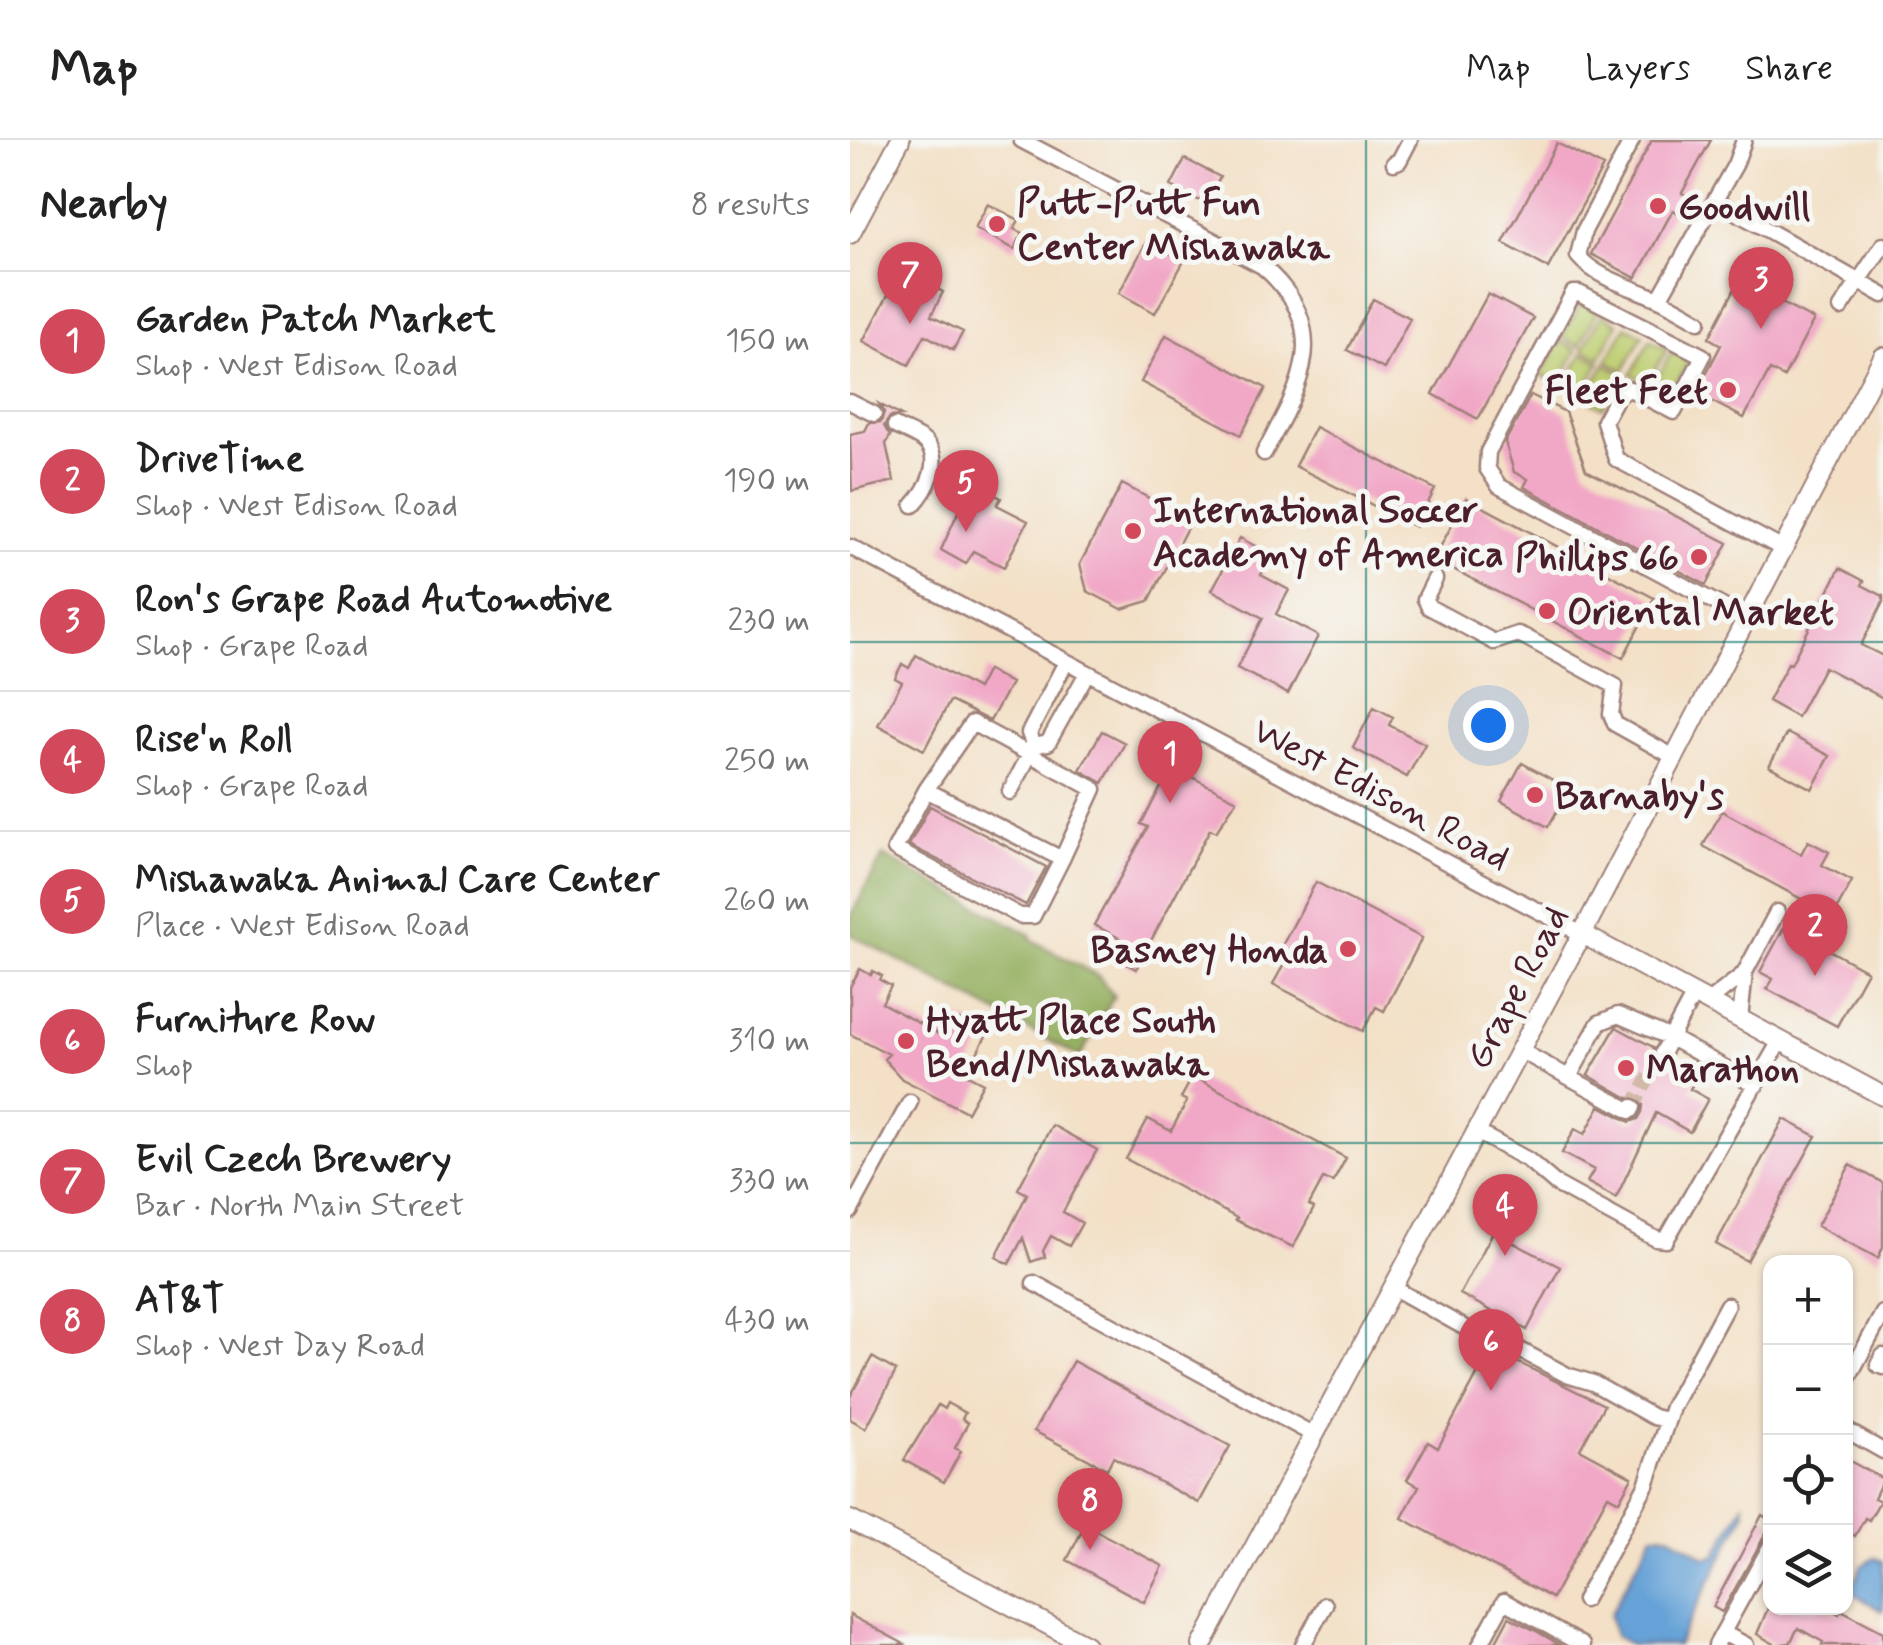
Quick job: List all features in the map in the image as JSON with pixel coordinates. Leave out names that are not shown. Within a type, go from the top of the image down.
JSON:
[{"type":"main road","points":[[850,234],[900,140]]},
{"type":"main road","name":"Grape Road","points":[[1202,1645],[1582,934],[1883,357]]},
{"type":"main road","name":"West Edison Road","points":[[1582,934],[1883,1096]]},
{"type":"main road","points":[[850,1520],[1086,1645]]},
{"type":"street","points":[[1021,140],[1262,266],[1279,280],[1298,313],[1306,342],[1306,361],[1296,394],[1264,453]]},
{"type":"street","points":[[1394,163],[1410,140]]},
{"type":"street","points":[[1632,140],[1584,231],[1578,256],[1585,264],[1635,291],[1699,321]]},
{"type":"street","points":[[1659,299],[1716,201],[1744,140]]},
{"type":"street","points":[[1716,201],[1883,295]]},
{"type":"street","points":[[1841,308],[1883,245]]},
{"type":"street","points":[[1746,619],[1499,486],[1488,468],[1492,444],[1570,296],[1576,292],[1701,354],[1702,361],[1674,412],[1630,389],[1618,395],[1604,421],[1616,458],[1783,549]]},
{"type":"street","points":[[850,402],[874,414]]},
{"type":"street","points":[[895,426],[926,443],[933,458],[933,470],[913,505]]},
{"type":"street","name":"West Edison Road","points":[[850,547],[1582,934]]},
{"type":"street","points":[[1435,578],[1425,599],[1429,607],[1494,642],[1518,634],[1615,686],[1611,714],[1615,724],[1674,757]]},
{"type":"street","points":[[1010,792],[1032,750],[1029,732],[1066,662]]},
{"type":"street","points":[[1032,750],[1048,743],[1087,674]]},
{"type":"street","points":[[972,723],[1032,750],[1094,789],[1032,916],[1020,916],[896,849],[926,790],[972,723]]},
{"type":"street","points":[[926,790],[1062,860]]},
{"type":"street","points":[[1740,1019],[1745,972],[1777,912]]},
{"type":"street","points":[[1663,1052],[1702,998],[1745,972]]},
{"type":"street","points":[[1569,1077],[1599,1022],[1618,1014],[1756,1085]]},
{"type":"street","points":[[1475,1131],[1528,1160],[1556,1184],[1656,1239],[1666,1240],[1780,1041]]},
{"type":"street","points":[[1519,1050],[1631,1111],[1633,1107]]},
{"type":"street","points":[[850,1212],[910,1102]]},
{"type":"street","points":[[1034,1283],[1314,1435]]},
{"type":"street","points":[[1392,1288],[1476,1334],[1501,1340],[1666,1420]]},
{"type":"street","points":[[1584,1600],[1646,1484],[1666,1420],[1727,1304]]},
{"type":"street","points":[[1853,1369],[1883,1313]]},
{"type":"street","points":[[1883,1356],[1878,1364],[1883,1367]]},
{"type":"street","points":[[1853,1434],[1883,1451]]},
{"type":"street","points":[[1746,1645],[1720,1639],[1763,1557]]},
{"type":"street","points":[[1480,1645],[1504,1601],[1582,1645]]},
{"type":"street","points":[[1303,1645],[1324,1605]]},
{"type":"green space","points":[[1581,303],[1597,312],[1579,346],[1562,337]]},
{"type":"green space","points":[[1602,314],[1618,323],[1600,358],[1583,349]]},
{"type":"green space","points":[[1626,326],[1643,335],[1624,370],[1607,361]]},
{"type":"green space","points":[[1650,340],[1667,349],[1648,383],[1631,374]]},
{"type":"green space","points":[[1560,341],[1577,350],[1558,384],[1541,375]]},
{"type":"green space","points":[[1672,352],[1689,361],[1670,396],[1653,386]]},
{"type":"green space","points":[[1583,353],[1600,362],[1581,396],[1564,387]]},
{"type":"green space","points":[[1605,364],[1622,373],[1603,408],[1586,398]]},
{"type":"green space","points":[[883,856],[1031,935],[1030,939],[1098,976],[1114,996],[1080,1057],[850,934],[850,917]]},
{"type":"water","points":[[1744,1504],[1745,1513],[1677,1645],[1632,1645],[1615,1636],[1610,1615],[1653,1534],[1668,1534],[1706,1558],[1715,1556]]},
{"type":"water","points":[[1875,1558],[1883,1561],[1883,1611],[1853,1594],[1861,1566]]},
{"type":"building","name":"Goodwill","points":[[1652,140],[1711,140],[1682,193],[1701,203],[1697,211],[1692,220],[1673,210],[1636,278],[1591,254]]},
{"type":"building","points":[[1557,143],[1603,167],[1548,268],[1503,243]]},
{"type":"building","points":[[1185,159],[1220,177],[1206,204],[1171,186]]},
{"type":"building","name":"Putt-Putt Fun Center Mishawaka","points":[[988,204],[1019,220],[1014,229],[1023,233],[1014,249],[975,228]]},
{"type":"building","points":[[1147,241],[1184,261],[1155,313],[1119,293]]},
{"type":"building","points":[[901,270],[943,292],[931,316],[963,332],[953,350],[925,335],[909,365],[864,341]]},
{"type":"building","points":[[1739,281],[1814,320],[1784,377],[1770,370],[1744,418],[1696,393],[1721,345],[1709,338]]},
{"type":"building","points":[[1488,294],[1533,318],[1478,419],[1433,394]]},
{"type":"building","points":[[1373,299],[1410,318],[1384,369],[1347,350]]},
{"type":"building","points":[[1166,335],[1266,388],[1241,435],[1141,382]]},
{"type":"building","points":[[1531,395],[1565,412],[1586,470],[1728,543],[1706,585],[1524,487],[1528,479],[1514,472],[1505,442]]},
{"type":"building","points":[[879,404],[901,416],[890,417],[884,426],[890,436],[886,444],[894,481],[852,491],[850,434],[865,431],[869,423],[881,422],[884,412]]},
{"type":"building","points":[[1315,427],[1435,489],[1416,527],[1295,466]]},
{"type":"building","points":[[1122,484],[1191,520],[1149,601],[1122,609],[1087,591],[1080,564]]},
{"type":"building","points":[[982,488],[1001,498],[997,505],[1028,521],[1004,567],[973,551],[966,564],[941,550],[967,492],[977,497]]},
{"type":"building","points":[[1466,498],[1654,598],[1623,658],[1434,559]]},
{"type":"building","points":[[1240,538],[1272,555],[1261,575],[1289,590],[1276,614],[1318,636],[1288,694],[1237,668],[1263,618],[1212,590]]},
{"type":"building","points":[[1840,568],[1883,596],[1861,645],[1883,656],[1883,698],[1824,667],[1797,717],[1768,701]]},
{"type":"building","points":[[916,655],[977,689],[987,670],[1011,683],[990,721],[950,701],[924,750],[878,725],[902,682],[895,678],[902,664],[909,668]]},
{"type":"building","points":[[1374,707],[1393,717],[1389,725],[1425,744],[1407,777],[1353,748]]},
{"type":"building","points":[[1102,731],[1125,743],[1103,783],[1080,770]]},
{"type":"building","points":[[1787,733],[1830,756],[1812,789],[1769,766]]},
{"type":"building","name":"Barnaby's","points":[[1522,763],[1569,789],[1548,827],[1501,801]]},
{"type":"building","points":[[1172,767],[1237,800],[1216,832],[1210,829],[1136,969],[1116,958],[1125,941],[1094,925],[1148,827],[1141,824]]},
{"type":"building","points":[[930,806],[1046,867],[1026,905],[909,845]]},
{"type":"building","points":[[1722,811],[1801,854],[1808,841],[1829,852],[1822,865],[1852,881],[1833,916],[1703,846]]},
{"type":"building","name":"Basney Honda","points":[[1316,882],[1422,938],[1384,1011],[1376,1007],[1363,1031],[1273,984],[1283,966],[1274,961]]},
{"type":"building","points":[[1785,926],[1867,971],[1837,1026],[1767,989],[1773,979],[1760,972]]},
{"type":"building","name":"Hyatt Place South Bend/Mishawaka","points":[[860,969],[871,975],[873,971],[891,986],[882,1003],[942,1036],[952,1018],[977,1025],[975,1030],[986,1036],[966,1074],[983,1083],[967,1112],[902,1079],[884,1059],[889,1054],[850,1034],[850,987]]},
{"type":"building","points":[[1616,1027],[1653,1047],[1657,1061],[1668,1061],[1697,1077],[1690,1089],[1708,1099],[1690,1132],[1656,1113],[1616,1198],[1587,1182],[1594,1170],[1562,1153],[1575,1129],[1585,1134],[1600,1106],[1630,1122],[1642,1112],[1639,1098],[1628,1098],[1588,1075]]},
{"type":"building","points":[[1193,1076],[1346,1158],[1333,1182],[1323,1179],[1309,1205],[1314,1208],[1293,1247],[1235,1220],[1126,1159],[1148,1119],[1171,1131],[1187,1101],[1181,1098]]},
{"type":"building","points":[[1784,1119],[1816,1136],[1747,1261],[1716,1244]]},
{"type":"building","points":[[1052,1125],[1097,1150],[1063,1212],[1082,1223],[1069,1246],[1051,1236],[1043,1251],[1045,1257],[1031,1262],[1023,1238],[1009,1264],[996,1257],[1027,1194],[1018,1189]]},
{"type":"building","points":[[1850,1165],[1883,1183],[1883,1247],[1878,1258],[1817,1226]]},
{"type":"building","points":[[1493,1232],[1560,1267],[1527,1330],[1460,1294]]},
{"type":"building","points":[[1491,1349],[1604,1405],[1580,1449],[1632,1477],[1619,1501],[1608,1495],[1552,1598],[1402,1518],[1419,1486],[1407,1480],[1428,1442],[1438,1448]]},
{"type":"building","points":[[872,1357],[896,1371],[866,1428],[850,1419],[850,1397]]},
{"type":"building","points":[[1073,1361],[1230,1446],[1199,1503],[1113,1457],[1107,1469],[1034,1431]]},
{"type":"building","points":[[947,1403],[965,1413],[962,1419],[968,1423],[955,1448],[961,1451],[944,1482],[904,1460],[938,1405],[944,1409]]},
{"type":"building","points":[[1853,1463],[1883,1479],[1874,1498],[1880,1501],[1855,1536]]},
{"type":"building","points":[[1762,1515],[1763,1539],[1722,1612],[1713,1607]]},
{"type":"building","points":[[1085,1525],[1163,1566],[1144,1602],[1067,1560]]},
{"type":"building","points":[[850,1615],[906,1645],[850,1645]]},
{"type":"building","points":[[1765,1615],[1851,1615],[1883,1632],[1883,1645],[1822,1645],[1823,1642],[1798,1628],[1790,1643],[1776,1645],[1757,1634]]},
{"type":"building","points":[[1509,1617],[1538,1632],[1560,1645],[1494,1645]]},
{"type":"tunnel","points":[[1633,1107],[1663,1052]]},
{"type":"place","name":"Goodwill","points":[[1658,206]]},
{"type":"place","name":"Putt-Putt Fun Center Mishawaka","points":[[997,224]]},
{"type":"place","name":"Evil Czech Brewery","points":[[910,324]]},
{"type":"place","name":"Ron's Grape Road Automotive","points":[[1761,329]]},
{"type":"place","name":"Fleet Feet","points":[[1728,390]]},
{"type":"place","name":"International Soccer Academy of America","points":[[1133,531]]},
{"type":"place","name":"Mishawaka Animal Care Center","points":[[966,532]]},
{"type":"place","name":"Phillips 66","points":[[1699,557]]},
{"type":"place","name":"Oriental Market","points":[[1547,611]]},
{"type":"place","name":"Barnaby's","points":[[1535,795]]},
{"type":"place","name":"Garden Patch Market","points":[[1170,803]]},
{"type":"place","name":"Basney Honda","points":[[1348,949]]},
{"type":"place","name":"DriveTime","points":[[1815,976]]},
{"type":"place","name":"Hyatt Place South Bend/Mishawaka","points":[[906,1041]]},
{"type":"place","name":"Marathon","points":[[1626,1068]]},
{"type":"place","name":"Rise'n Roll","points":[[1505,1256]]},
{"type":"place","name":"Furniture Row","points":[[1491,1391]]},
{"type":"place","name":"AT&T","points":[[1090,1550]]}]
